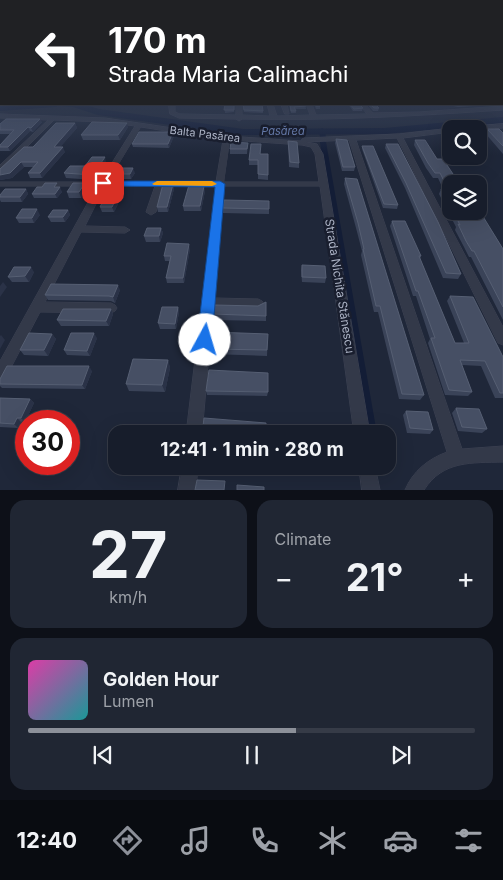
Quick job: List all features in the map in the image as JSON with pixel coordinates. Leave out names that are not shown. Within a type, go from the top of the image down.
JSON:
[{"type":"street","points":[[172,110],[172,113],[179,116],[239,119],[477,110]]},
{"type":"street","points":[[239,110],[239,119]]},
{"type":"street","points":[[272,110],[274,118]]},
{"type":"street","points":[[311,110],[314,117]]},
{"type":"street","points":[[367,110],[371,115]]},
{"type":"street","name":"Balta Pasărea","points":[[0,116],[105,120],[227,138],[309,144]]},
{"type":"street","points":[[0,125],[11,116]]},
{"type":"street","points":[[0,169],[52,119]]},
{"type":"street","points":[[0,374],[103,183],[139,125]]},
{"type":"street","points":[[499,126],[503,134]]},
{"type":"street","name":"Balta Pasărea","points":[[291,142],[399,136],[442,131]]},
{"type":"street","points":[[399,136],[503,339]]},
{"type":"street","points":[[195,425],[220,184],[227,138]]},
{"type":"street","points":[[352,138],[456,456]]},
{"type":"street","name":"Strada Nichita Stănescu","points":[[309,144],[317,149],[319,154],[361,425]]},
{"type":"street","points":[[0,184],[324,184]]},
{"type":"street","points":[[151,212],[160,184]]},
{"type":"street","points":[[78,229],[125,230]]},
{"type":"street","points":[[209,303],[258,304]]},
{"type":"street","points":[[36,307],[111,308]]},
{"type":"street","points":[[414,490],[424,473],[437,463],[456,456],[503,454]]},
{"type":"street","points":[[187,490],[189,475]]},
{"type":"street","points":[[368,475],[370,490]]},
{"type":"building","points":[[6,119],[40,119],[31,128],[28,127],[8,147],[0,147],[14,130],[0,130],[0,124]]},
{"type":"building","points":[[92,122],[127,123],[118,135],[81,135]]},
{"type":"building","points":[[56,123],[75,123],[54,147],[63,147],[40,173],[28,173],[38,162],[21,162],[10,173],[0,175],[0,169],[24,147],[33,147]]},
{"type":"building","points":[[487,129],[499,129],[503,133],[503,146]]},
{"type":"building","points":[[139,132],[173,132],[168,144],[132,144]]},
{"type":"building","points":[[336,139],[347,140],[355,167],[343,167]]},
{"type":"building","points":[[415,140],[425,140],[437,159],[442,159],[442,165],[447,165],[454,175],[442,175],[442,177],[440,173],[435,173]]},
{"type":"building","points":[[288,141],[297,142],[299,163],[290,162]]},
{"type":"building","points":[[231,142],[248,143],[247,149],[230,149]]},
{"type":"building","points":[[251,144],[261,144],[260,154],[268,154],[268,175],[258,174],[258,160],[249,160]]},
{"type":"building","points":[[386,144],[398,144],[438,222],[461,274],[446,273],[406,183]]},
{"type":"building","points":[[362,146],[373,146],[398,205],[384,204]]},
{"type":"building","points":[[92,157],[105,157],[93,175],[64,173],[70,166],[85,166]]},
{"type":"building","points":[[116,168],[133,168],[130,174],[112,174]]},
{"type":"building","points":[[345,178],[357,179],[424,395],[402,394],[380,306],[376,306],[358,223]]},
{"type":"building","points":[[45,183],[57,183],[54,187],[60,187],[55,194],[32,194],[37,187],[42,187]]},
{"type":"building","points":[[73,183],[85,183],[79,192],[67,192]]},
{"type":"building","points":[[163,184],[173,184],[167,207],[157,207]]},
{"type":"building","points":[[189,185],[204,186],[200,206],[183,206]]},
{"type":"building","points":[[5,189],[26,189],[20,197],[0,197]]},
{"type":"building","points":[[104,199],[116,199],[112,207],[100,207]]},
{"type":"building","points":[[224,200],[269,201],[269,209],[223,208]]},
{"type":"building","points":[[22,209],[37,209],[32,218],[16,218]]},
{"type":"building","points":[[53,210],[68,210],[63,217],[48,217]]},
{"type":"building","points":[[458,220],[485,220],[503,249],[503,307],[458,224],[460,225]]},
{"type":"building","points":[[392,221],[405,221],[421,256],[419,256],[455,343],[469,343],[450,296],[473,297],[503,357],[503,393],[500,393],[485,361],[460,360],[472,392],[449,390],[431,338],[435,338],[418,291],[416,291]]},
{"type":"building","points":[[147,228],[161,228],[159,236],[144,236]]},
{"type":"building","points":[[167,243],[189,244],[183,278],[166,278],[171,256],[164,256]]},
{"type":"building","points":[[302,265],[325,266],[326,278],[302,277]]},
{"type":"building","points":[[14,267],[31,267],[25,276],[8,277]]},
{"type":"building","points":[[51,284],[118,285],[113,297],[45,295]]},
{"type":"building","points":[[266,302],[266,316],[213,314],[214,305],[258,306]]},
{"type":"building","points":[[162,307],[178,307],[175,324],[158,323]]},
{"type":"building","points":[[63,309],[111,309],[106,321],[57,320]]},
{"type":"building","points":[[212,332],[268,334],[267,350],[210,349]]},
{"type":"building","points":[[29,333],[52,334],[44,350],[20,350]]},
{"type":"building","points":[[71,333],[94,333],[87,351],[64,350]]},
{"type":"building","points":[[133,359],[168,360],[162,385],[126,384]]},
{"type":"building","points":[[7,366],[89,366],[82,385],[0,384],[0,379]]},
{"type":"building","points":[[209,370],[268,373],[268,392],[206,391]]},
{"type":"building","points":[[0,398],[30,399],[25,410],[15,410],[14,424],[0,423]]},
{"type":"building","points":[[456,408],[479,409],[487,429],[462,427]]},
{"type":"building","points":[[406,411],[428,412],[433,430],[410,428]]},
{"type":"building","points":[[204,418],[266,423],[266,425],[203,425]]},
{"type":"building","points":[[197,480],[225,481],[224,490],[195,490]]},
{"type":"building","points":[[237,485],[264,487],[264,490],[237,490]]},
{"type":"waterway","name":"Pasărea","points":[[92,110],[243,132],[385,131],[503,120]]},
{"type":"waterway","name":"Pasărea","points":[[322,130],[323,138]]},
{"type":"waterway","points":[[323,142],[369,425]]},
{"type":"slow traffic","points":[[157,184],[212,184]]},
{"type":"route","points":[[103,183],[220,184],[205,340]]}]
